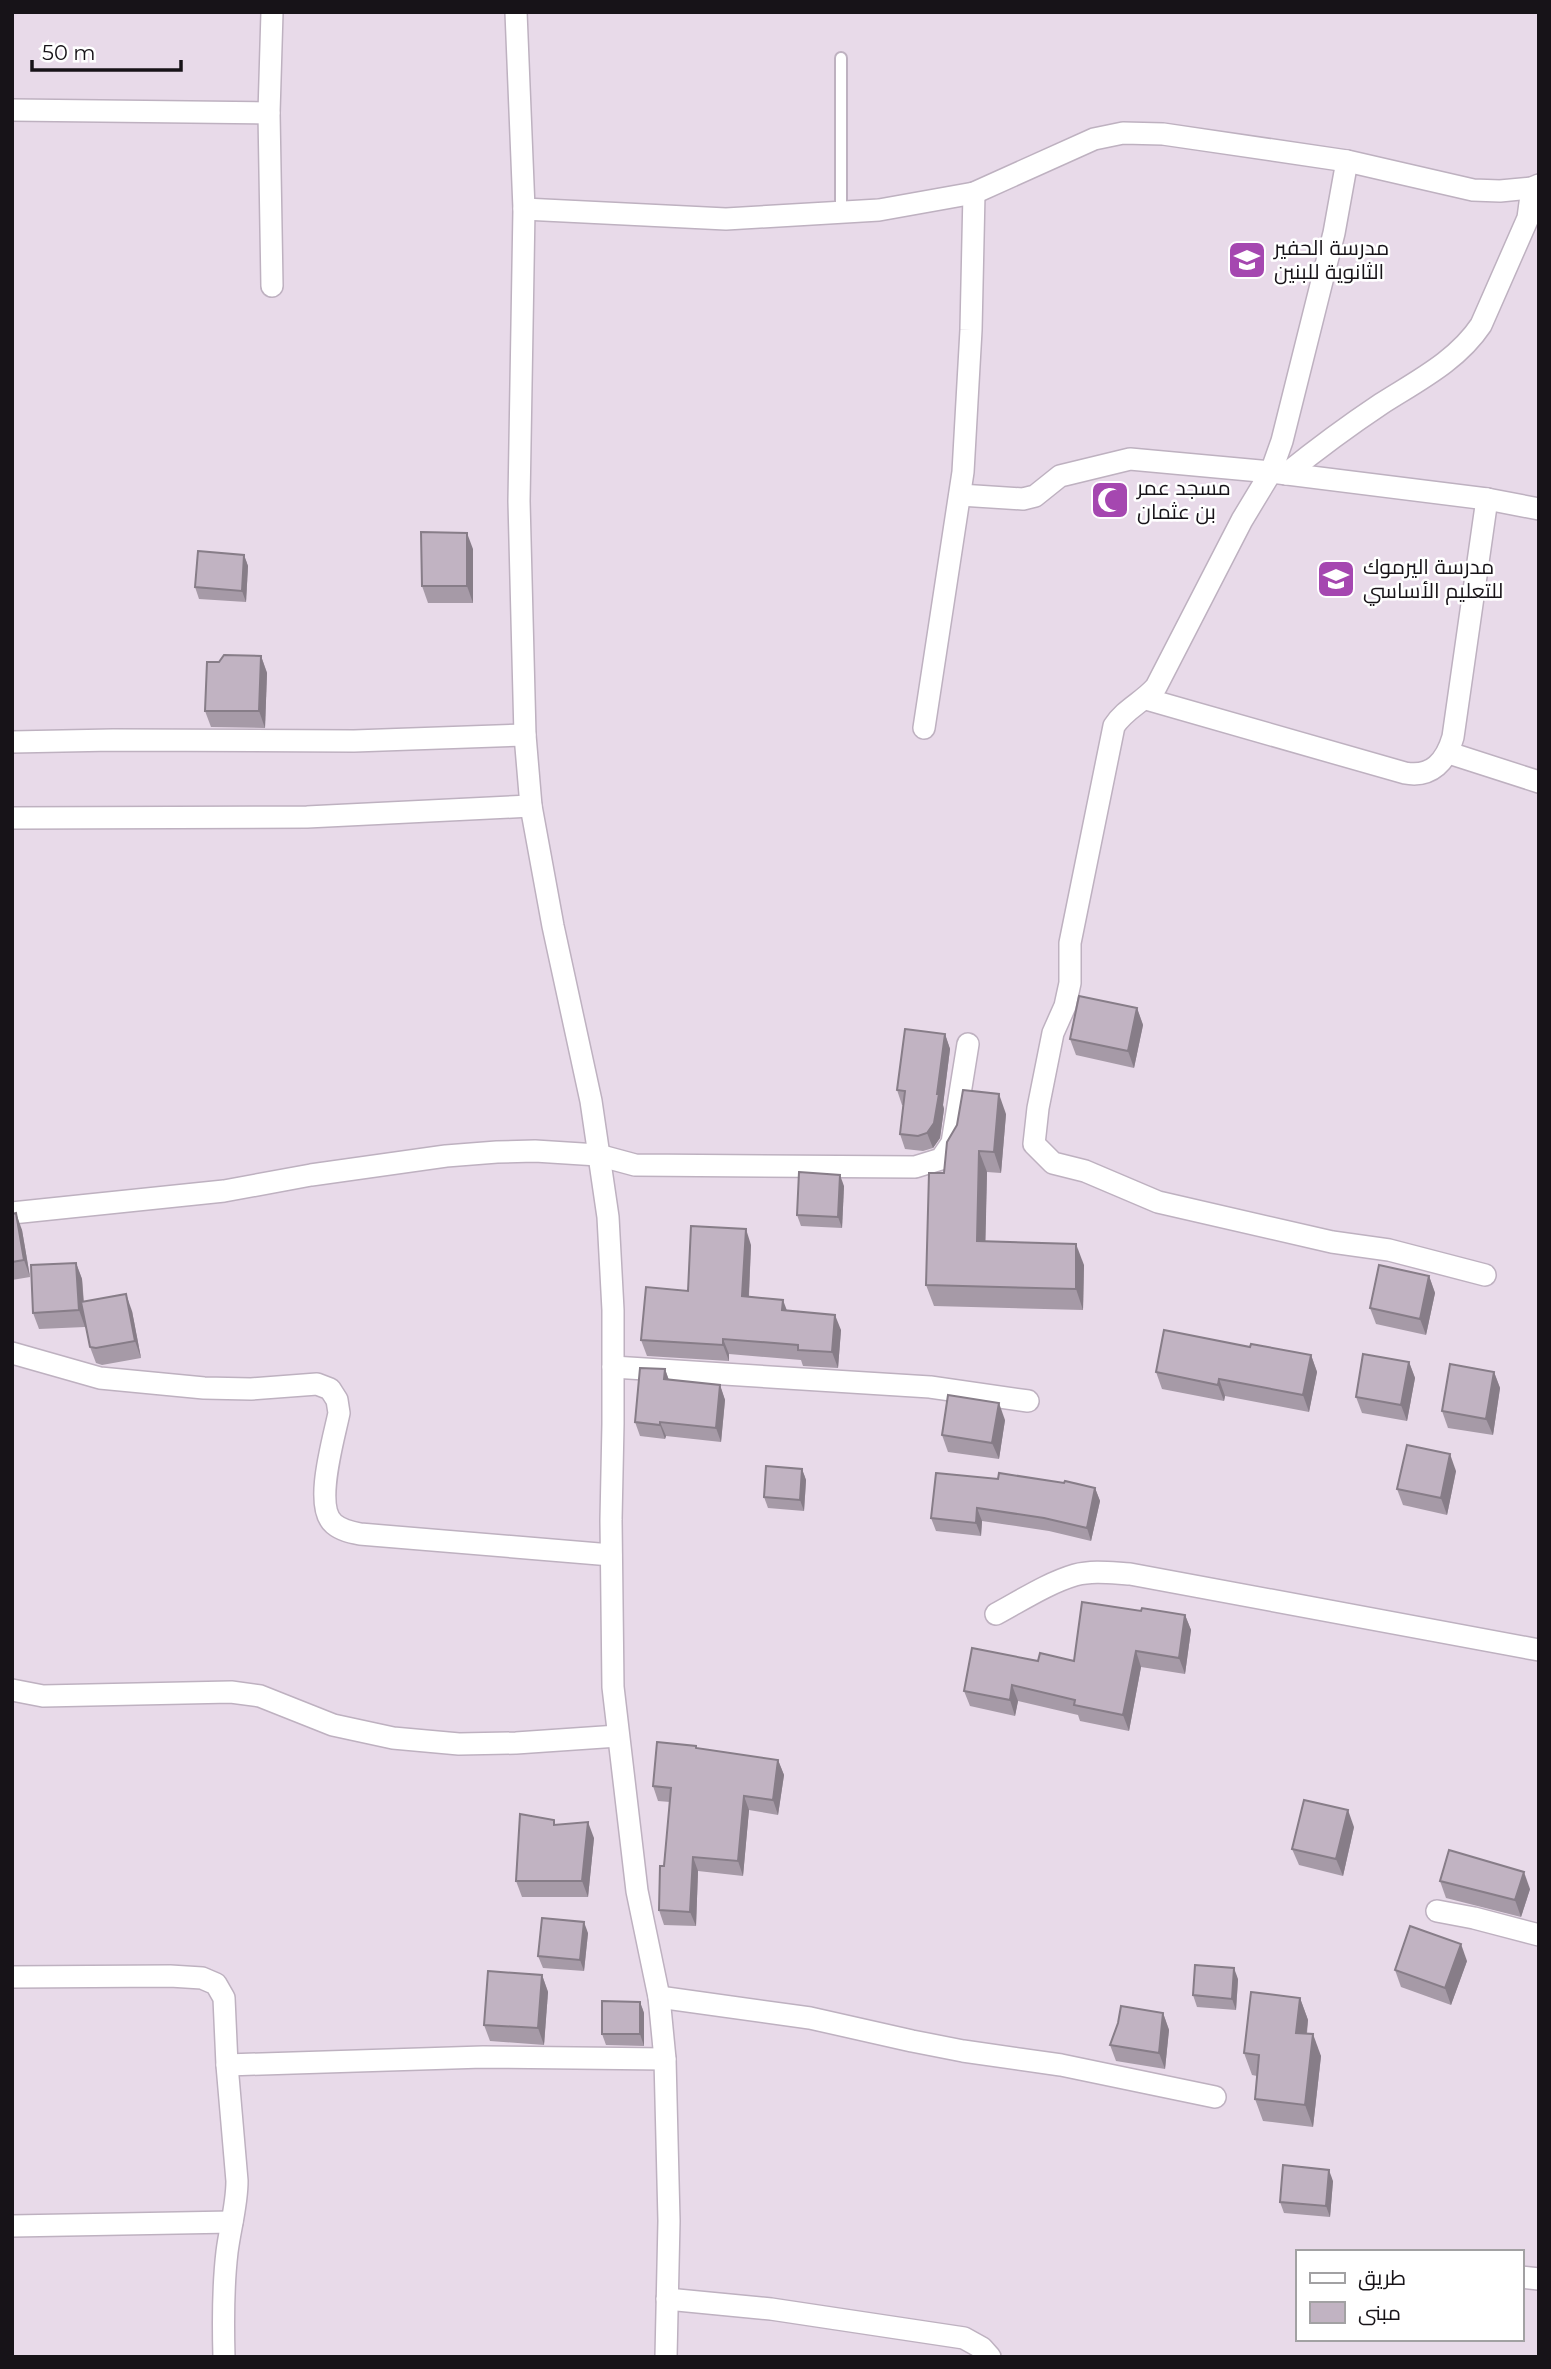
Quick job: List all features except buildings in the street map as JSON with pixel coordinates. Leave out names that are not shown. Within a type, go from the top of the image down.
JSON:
[{"type":"street","points":[[272,12],[269,113],[272,286]]},
{"type":"street","points":[[516,12],[524,209],[519,501],[525,735],[531,806],[552,926],[590,1101],[608,1217],[613,1367],[613,1687],[637,1891],[659,1997],[665,2059],[669,2221],[666,2357]]},
{"type":"street","points":[[12,110],[269,113]]},
{"type":"street","points":[[524,209],[726,219],[879,210],[974,193],[1094,139],[1123,133],[1163,134],[1347,161],[1473,190],[1500,191],[1536,186],[1528,218],[1481,325],[1473,337],[1451,359],[1278,473],[1242,520],[1156,687],[1114,726],[1070,943],[1070,983],[1065,1006],[1053,1033],[1038,1108],[1034,1144],[1053,1163],[1085,1171],[1158,1202],[1332,1242],[1390,1250],[1485,1275]]},
{"type":"street","points":[[1278,473],[1282,441],[1334,233],[1347,161]]},
{"type":"street","points":[[924,728],[963,472],[971,330],[974,193]]},
{"type":"street","points":[[960,495],[1023,499],[1035,496],[1060,476],[1130,459],[1278,473],[1487,499],[1539,509]]},
{"type":"street","points":[[1146,699],[1405,773],[1416,775],[1427,772],[1449,753],[1453,737],[1487,499]]},
{"type":"street","points":[[12,742],[354,741],[525,735]]},
{"type":"street","points":[[1449,753],[1539,782]]},
{"type":"street","points":[[12,818],[307,817],[531,806]]},
{"type":"street","points":[[12,1213],[224,1191],[311,1175],[446,1156],[535,1151],[598,1155],[635,1164],[915,1167],[941,1159],[952,1143],[968,1044]]},
{"type":"street","points":[[12,1353],[100,1378],[215,1388],[317,1384],[330,1389],[337,1400],[339,1413],[324,1493],[325,1508],[332,1523],[343,1530],[373,1535],[611,1555]]},
{"type":"street","points":[[613,1367],[930,1387],[1028,1401]]},
{"type":"street","points":[[996,1614],[1076,1575],[1101,1572],[1130,1574],[1539,1650]]},
{"type":"street","points":[[12,1690],[43,1696],[231,1692],[260,1696],[333,1725],[393,1738],[458,1744],[618,1736]]},
{"type":"street","points":[[1437,1911],[1539,1936]]},
{"type":"street","points":[[12,1977],[170,1976],[210,1980],[221,1989],[224,1998],[237,2181],[237,2197],[227,2252],[224,2357]]},
{"type":"street","points":[[659,1997],[810,2018],[924,2044],[1061,2065],[1215,2096]]},
{"type":"street","points":[[227,2064],[483,2057],[665,2059]]},
{"type":"street","points":[[12,2226],[232,2222]]},
{"type":"street","points":[[667,2299],[771,2309],[964,2338],[982,2348],[990,2357]]},
{"type":"lane","points":[[841,58],[841,213]]},
{"type":"place","name":"مدرسة الحفير الثانوية للبنين","points":[[1247,260]]},
{"type":"place","name":"مسجد عمر بن عثمان","points":[[1110,500]]},
{"type":"place","name":"مدرسة اليرموك للتعليم الأساسي","points":[[1336,579]]}]
